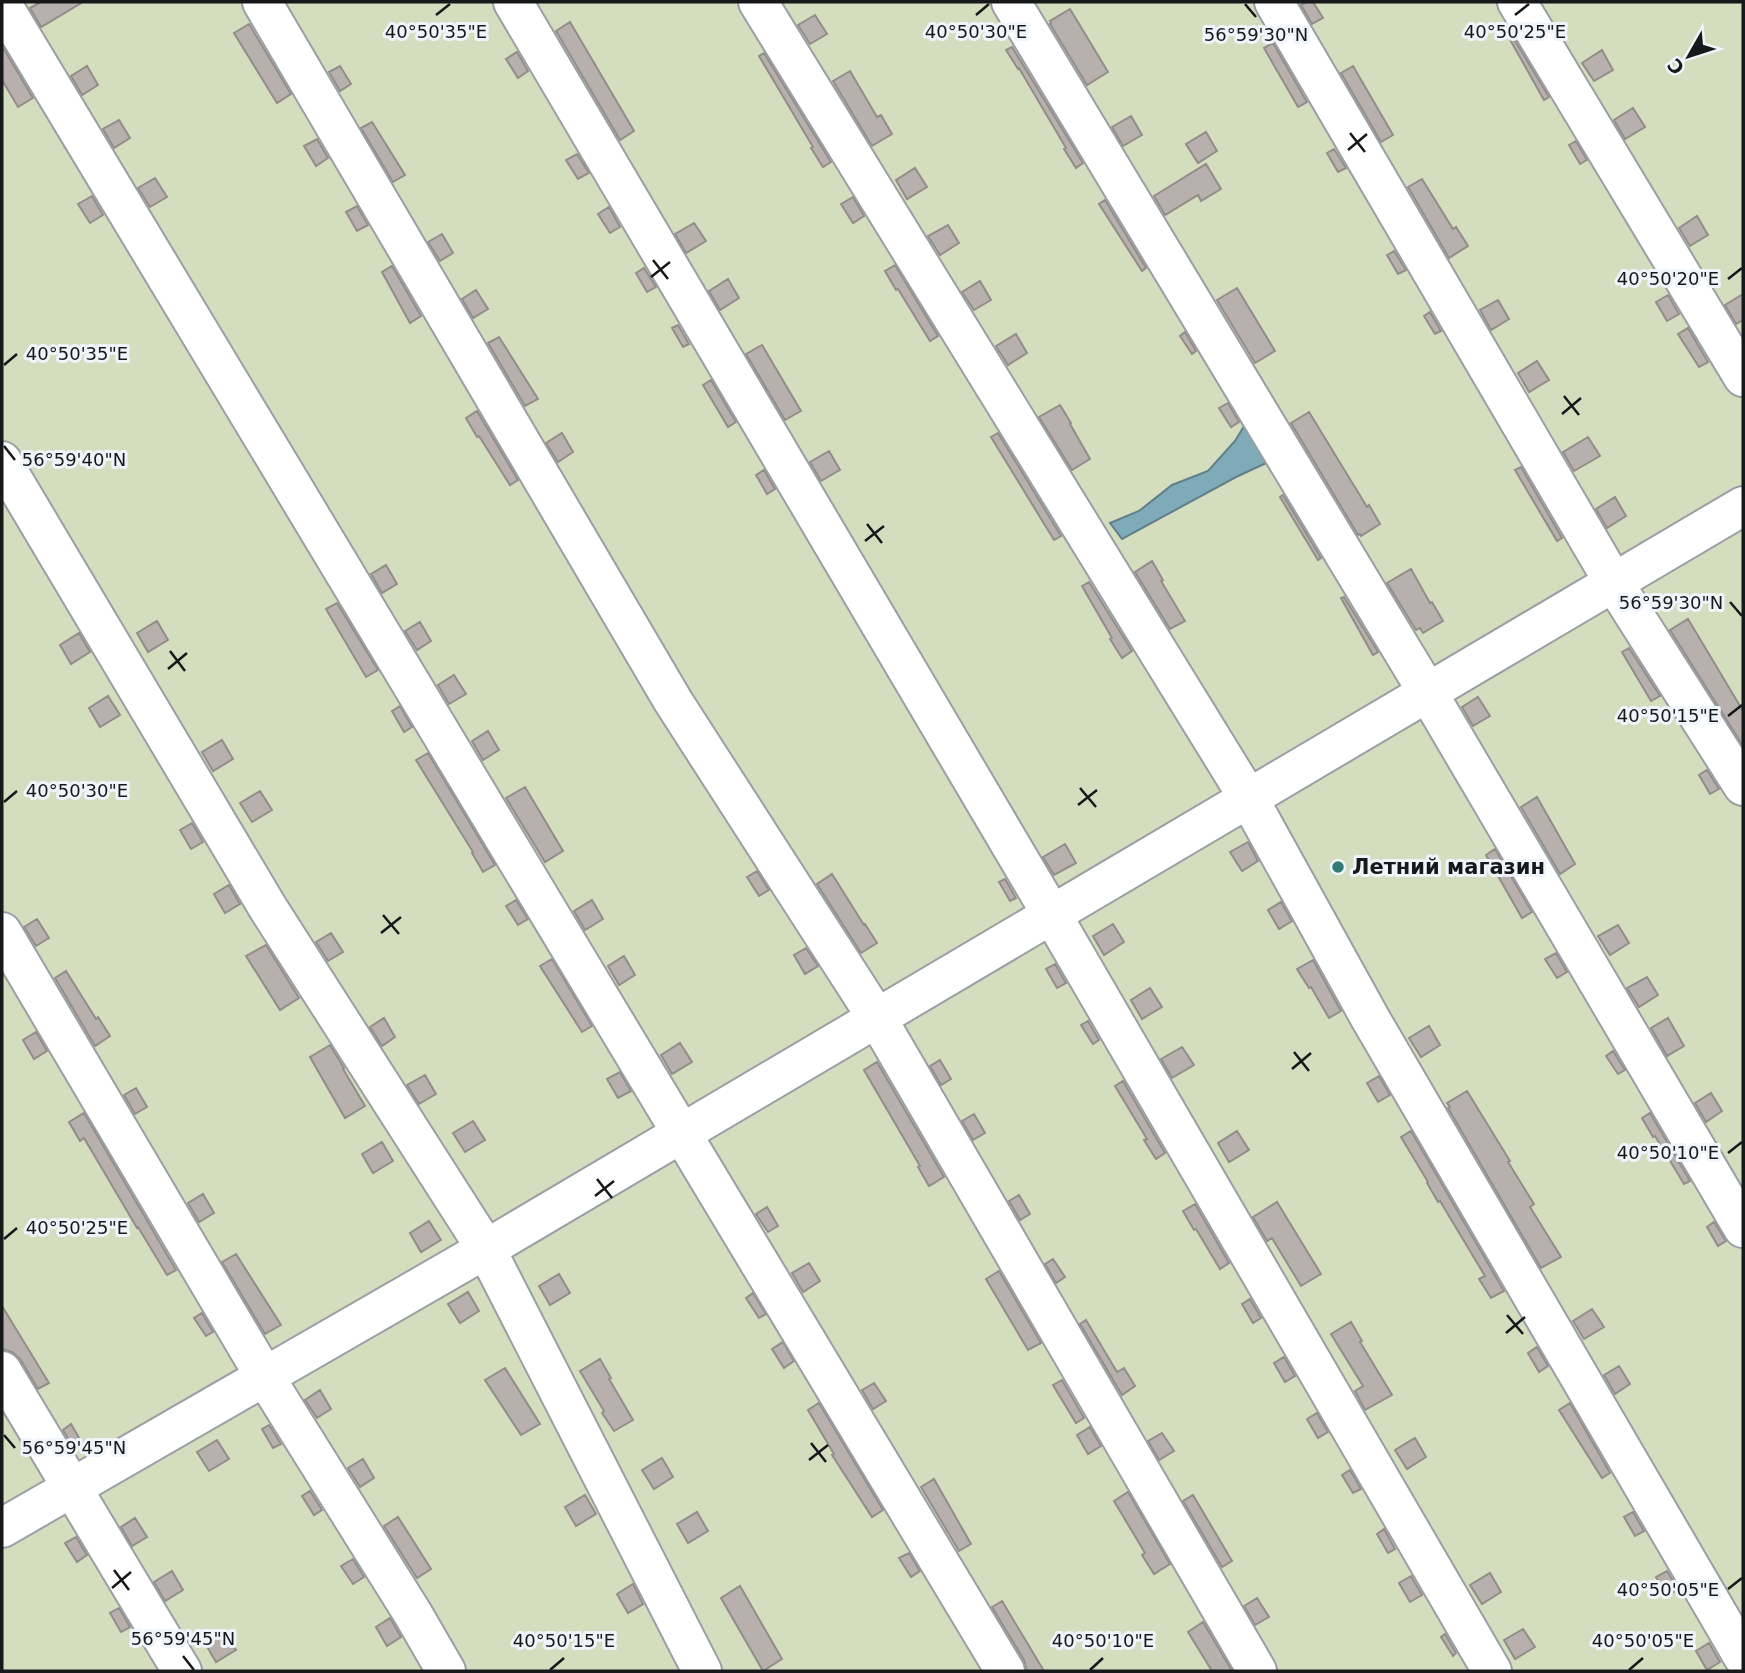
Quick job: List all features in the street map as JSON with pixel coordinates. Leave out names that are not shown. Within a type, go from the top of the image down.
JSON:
[{"type":"street","points":[[262,2],[673,701],[877,1018],[1258,1671]]},
{"type":"street","points":[[513,2],[1052,915],[1492,1671]]},
{"type":"street","points":[[758,2],[1249,799],[1370,1018],[1743,1657]]},
{"type":"street","points":[[1011,2],[1428,692],[1743,1228]]},
{"type":"street","points":[[1274,2],[1614,583],[1743,786]]},
{"type":"street","points":[[1517,2],[1743,377]]},
{"type":"street","points":[[2,4],[1005,1671]]},
{"type":"street","points":[[2,461],[268,908],[486,1250],[702,1671]]},
{"type":"street","points":[[2,1528],[486,1250],[1743,506]]},
{"type":"street","points":[[2,932],[265,1377],[446,1671]]},
{"type":"street","points":[[2,1371],[182,1671]]},
{"type":"green space","points":[[2,2],[1743,2],[1743,1671],[2,1671]]},
{"type":"water","points":[[1246,423],[1273,460],[1122,539],[1110,523],[1139,511],[1172,485],[1208,471],[1235,441]]},
{"type":"building","points":[[41,2],[83,2],[41,27],[30,8]]},
{"type":"building","points":[[1313,2],[1323,18],[1312,24],[1301,5]]},
{"type":"building","points":[[1070,9],[1108,72],[1087,85],[1050,24],[1050,21]]},
{"type":"building","points":[[815,15],[827,34],[810,44],[798,25]]},
{"type":"building","points":[[570,22],[634,131],[620,140],[556,31]]},
{"type":"building","points":[[249,24],[291,94],[277,103],[234,33]]},
{"type":"building","points":[[1511,34],[1549,97],[1544,100],[1508,36]]},
{"type":"building","points":[[1273,43],[1307,102],[1298,107],[1264,48]]},
{"type":"building","points":[[2,46],[33,98],[18,107],[2,80]]},
{"type":"building","points":[[1012,47],[1083,163],[1076,168],[1006,50]]},
{"type":"building","points":[[1602,50],[1613,70],[1594,81],[1582,63]]},
{"type":"building","points":[[517,52],[528,71],[518,78],[506,59]]},
{"type":"building","points":[[764,53],[831,162],[823,167],[759,56]]},
{"type":"building","points":[[87,66],[98,85],[82,95],[71,76]]},
{"type":"building","points":[[340,66],[351,84],[340,91],[329,72]]},
{"type":"building","points":[[1353,66],[1393,135],[1381,142],[1341,73]]},
{"type":"building","points":[[850,71],[877,117],[881,115],[892,134],[872,146],[833,81]]},
{"type":"building","points":[[1633,108],[1645,127],[1625,139],[1614,120]]},
{"type":"building","points":[[1131,116],[1142,135],[1123,146],[1112,127]]},
{"type":"building","points":[[119,120],[130,138],[114,148],[103,129]]},
{"type":"building","points":[[372,122],[405,175],[393,182],[361,128]]},
{"type":"building","points":[[1206,132],[1217,151],[1198,163],[1186,144]]},
{"type":"building","points":[[317,139],[328,158],[316,166],[304,146]]},
{"type":"building","points":[[1576,141],[1587,160],[1580,164],[1569,145]]},
{"type":"building","points":[[1334,149],[1346,168],[1338,172],[1327,153]]},
{"type":"building","points":[[577,154],[589,173],[578,179],[566,160]]},
{"type":"building","points":[[1206,164],[1221,189],[1201,201],[1198,195],[1165,215],[1154,196]]},
{"type":"building","points":[[915,168],[927,187],[907,199],[896,180]]},
{"type":"building","points":[[155,178],[167,197],[150,207],[138,188]]},
{"type":"building","points":[[1422,179],[1453,229],[1456,227],[1468,246],[1449,258],[1408,187]]},
{"type":"building","points":[[92,196],[103,215],[90,223],[78,204]]},
{"type":"building","points":[[853,197],[864,216],[853,223],[841,204]]},
{"type":"building","points":[[1105,200],[1146,268],[1142,271],[1099,204]]},
{"type":"building","points":[[357,206],[368,225],[357,231],[346,212]]},
{"type":"building","points":[[609,207],[620,227],[610,233],[598,214]]},
{"type":"building","points":[[1697,216],[1708,235],[1690,246],[1679,228]]},
{"type":"building","points":[[694,223],[706,241],[686,253],[675,234]]},
{"type":"building","points":[[948,225],[959,243],[940,255],[928,236]]},
{"type":"building","points":[[442,234],[453,253],[440,261],[428,242]]},
{"type":"building","points":[[1394,251],[1406,270],[1398,274],[1387,255]]},
{"type":"building","points":[[895,265],[938,336],[930,341],[885,271]]},
{"type":"building","points":[[392,266],[421,316],[410,323],[382,272]]},
{"type":"building","points":[[644,268],[656,287],[647,292],[636,273]]},
{"type":"building","points":[[728,279],[739,298],[720,310],[709,291]]},
{"type":"building","points":[[980,281],[991,300],[974,310],[962,292]]},
{"type":"building","points":[[1237,288],[1275,351],[1255,363],[1217,300]]},
{"type":"building","points":[[476,290],[488,309],[473,318],[462,299]]},
{"type":"building","points":[[1743,294],[1743,320],[1736,324],[1725,305]]},
{"type":"building","points":[[1668,295],[1679,314],[1667,321],[1656,302]]},
{"type":"building","points":[[1498,300],[1509,319],[1491,330],[1480,310]]},
{"type":"building","points":[[1430,312],[1441,331],[1435,334],[1424,316]]},
{"type":"building","points":[[678,325],[689,344],[683,347],[672,328]]},
{"type":"building","points":[[1688,328],[1708,362],[1699,367],[1678,334]]},
{"type":"building","points":[[1185,332],[1196,351],[1192,354],[1180,336]]},
{"type":"building","points":[[1016,334],[1027,353],[1008,365],[996,346]]},
{"type":"building","points":[[499,337],[538,399],[525,406],[488,343]]},
{"type":"building","points":[[762,345],[801,411],[785,420],[746,354]]},
{"type":"building","points":[[1537,361],[1549,380],[1529,392],[1518,373]]},
{"type":"building","points":[[711,380],[736,422],[728,427],[703,385]]},
{"type":"building","points":[[1228,403],[1239,422],[1231,427],[1219,408]]},
{"type":"building","points":[[1060,405],[1090,459],[1072,470],[1039,417]]},
{"type":"building","points":[[477,411],[518,480],[510,485],[466,418]]},
{"type":"building","points":[[1309,412],[1380,524],[1361,536],[1291,423]]},
{"type":"building","points":[[562,433],[573,452],[558,462],[546,443]]},
{"type":"building","points":[[998,433],[1061,536],[1054,540],[991,437]]},
{"type":"building","points":[[1588,437],[1600,456],[1574,471],[1563,452]]},
{"type":"building","points":[[829,451],[840,470],[821,481],[810,462]]},
{"type":"building","points":[[1521,467],[1562,538],[1557,541],[1515,470]]},
{"type":"building","points":[[764,470],[775,489],[767,494],[756,475]]},
{"type":"building","points":[[1283,495],[1321,558],[1318,560],[1280,497]]},
{"type":"building","points":[[1615,497],[1626,516],[1607,528],[1596,509]]},
{"type":"building","points":[[1152,561],[1185,621],[1170,629],[1135,572]]},
{"type":"building","points":[[386,565],[397,584],[382,593],[371,574]]},
{"type":"building","points":[[1411,569],[1443,621],[1423,633],[1420,628],[1416,630],[1387,583]]},
{"type":"building","points":[[1089,582],[1132,651],[1122,658],[1082,586]]},
{"type":"building","points":[[1344,597],[1378,652],[1373,655],[1341,598]]},
{"type":"building","points":[[337,603],[378,670],[366,677],[326,609]]},
{"type":"building","points":[[1688,619],[1743,711],[1743,746],[1670,630]]},
{"type":"building","points":[[157,621],[168,640],[148,652],[137,633]]},
{"type":"building","points":[[420,622],[431,641],[417,650],[405,631]]},
{"type":"building","points":[[79,633],[90,652],[71,664],[60,645]]},
{"type":"building","points":[[1629,648],[1660,696],[1651,701],[1622,652]]},
{"type":"building","points":[[454,675],[466,694],[449,704],[438,685]]},
{"type":"building","points":[[108,696],[120,715],[100,727],[89,708]]},
{"type":"building","points":[[1478,697],[1490,716],[1473,726],[1462,707]]},
{"type":"building","points":[[400,706],[412,727],[404,732],[392,711]]},
{"type":"building","points":[[488,731],[499,750],[483,760],[472,741]]},
{"type":"building","points":[[222,740],[233,759],[213,771],[202,752]]},
{"type":"building","points":[[428,753],[495,865],[483,872],[416,760]]},
{"type":"building","points":[[1707,770],[1719,789],[1710,794],[1699,775]]},
{"type":"building","points":[[525,787],[563,851],[545,862],[506,798]]},
{"type":"building","points":[[260,791],[272,810],[252,822],[240,803]]},
{"type":"building","points":[[1537,797],[1575,864],[1560,874],[1521,807]]},
{"type":"building","points":[[192,823],[203,842],[191,849],[180,830]]},
{"type":"building","points":[[1248,842],[1258,861],[1242,871],[1230,852]]},
{"type":"building","points":[[1065,844],[1076,863],[1054,875],[1043,857]]},
{"type":"building","points":[[1495,849],[1532,912],[1522,918],[1486,855]]},
{"type":"building","points":[[757,871],[769,890],[759,896],[747,877]]},
{"type":"building","points":[[832,874],[877,943],[861,953],[817,884]]},
{"type":"building","points":[[1005,879],[1016,898],[1010,901],[999,882]]},
{"type":"building","points":[[229,885],[240,904],[225,913],[214,894]]},
{"type":"building","points":[[516,900],[528,919],[518,925],[506,906]]},
{"type":"building","points":[[592,900],[603,919],[585,930],[574,911]]},
{"type":"building","points":[[1281,902],[1292,921],[1279,929],[1268,910]]},
{"type":"building","points":[[37,919],[49,938],[36,946],[24,927]]},
{"type":"building","points":[[1113,924],[1124,942],[1104,955],[1093,936]]},
{"type":"building","points":[[1618,925],[1629,943],[1610,955],[1598,936]]},
{"type":"building","points":[[331,933],[343,952],[328,961],[316,942]]},
{"type":"building","points":[[266,945],[299,998],[280,1010],[246,956]]},
{"type":"building","points":[[806,948],[818,966],[805,974],[794,955]]},
{"type":"building","points":[[1556,953],[1567,972],[1557,978],[1545,959]]},
{"type":"building","points":[[624,956],[635,975],[619,985],[608,966]]},
{"type":"building","points":[[552,959],[592,1026],[582,1032],[540,966]]},
{"type":"building","points":[[1313,960],[1341,1011],[1329,1018],[1297,969]]},
{"type":"building","points":[[1055,964],[1066,983],[1057,988],[1046,969]]},
{"type":"building","points":[[66,971],[110,1036],[95,1046],[55,978]]},
{"type":"building","points":[[1647,977],[1658,995],[1639,1007],[1627,988]]},
{"type":"building","points":[[1150,988],[1162,1007],[1142,1019],[1131,1000]]},
{"type":"building","points":[[384,1018],[395,1037],[382,1046],[370,1027]]},
{"type":"building","points":[[1668,1018],[1684,1046],[1667,1056],[1651,1028]]},
{"type":"building","points":[[1088,1021],[1099,1040],[1093,1044],[1081,1025]]},
{"type":"building","points":[[1429,1026],[1440,1045],[1421,1057],[1409,1038]]},
{"type":"building","points":[[36,1032],[47,1051],[34,1059],[23,1040]]},
{"type":"building","points":[[680,1043],[692,1062],[672,1074],[661,1055]]},
{"type":"building","points":[[330,1045],[365,1106],[345,1118],[310,1057]]},
{"type":"building","points":[[1182,1047],[1194,1065],[1172,1078],[1161,1059]]},
{"type":"building","points":[[1613,1051],[1625,1070],[1618,1074],[1606,1056]]},
{"type":"building","points":[[940,1060],[951,1079],[941,1085],[930,1066]]},
{"type":"building","points":[[877,1062],[944,1177],[929,1186],[864,1070]]},
{"type":"building","points":[[620,1072],[631,1091],[618,1098],[607,1079]]},
{"type":"building","points":[[425,1075],[436,1094],[419,1104],[407,1085]]},
{"type":"building","points":[[1379,1076],[1390,1095],[1378,1102],[1367,1083]]},
{"type":"building","points":[[1123,1081],[1165,1153],[1156,1159],[1115,1086]]},
{"type":"building","points":[[136,1088],[147,1107],[135,1114],[124,1095]]},
{"type":"building","points":[[1467,1091],[1510,1161],[1508,1162],[1534,1204],[1530,1207],[1561,1257],[1541,1268],[1448,1108],[1450,1107],[1447,1103]]},
{"type":"building","points":[[1711,1093],[1722,1111],[1706,1122],[1695,1103]]},
{"type":"building","points":[[84,1113],[176,1270],[167,1275],[84,1138],[80,1141],[69,1122]]},
{"type":"building","points":[[1650,1113],[1690,1181],[1684,1184],[1655,1136],[1653,1137],[1642,1118]]},
{"type":"building","points":[[974,1114],[985,1133],[973,1140],[962,1121]]},
{"type":"building","points":[[473,1121],[485,1140],[465,1152],[453,1133]]},
{"type":"building","points":[[1237,1131],[1249,1150],[1229,1162],[1218,1143]]},
{"type":"building","points":[[1411,1131],[1504,1291],[1491,1298],[1479,1279],[1485,1276],[1401,1137]]},
{"type":"building","points":[[382,1142],[393,1161],[373,1173],[362,1154]]},
{"type":"building","points":[[203,1194],[214,1213],[199,1222],[188,1203]]},
{"type":"building","points":[[1019,1195],[1030,1214],[1020,1220],[1009,1201]]},
{"type":"building","points":[[1277,1202],[1321,1274],[1301,1286],[1272,1238],[1267,1241],[1253,1217]]},
{"type":"building","points":[[1195,1204],[1229,1263],[1220,1269],[1183,1211]]},
{"type":"building","points":[[767,1207],[778,1226],[768,1232],[756,1214]]},
{"type":"building","points":[[429,1221],[441,1240],[421,1252],[410,1233]]},
{"type":"building","points":[[1714,1222],[1726,1241],[1718,1246],[1707,1227]]},
{"type":"building","points":[[236,1254],[281,1325],[265,1334],[222,1262]]},
{"type":"building","points":[[1053,1259],[1065,1277],[1056,1283],[1045,1264]]},
{"type":"building","points":[[809,1263],[820,1281],[803,1292],[792,1273]]},
{"type":"building","points":[[999,1271],[1041,1343],[1028,1350],[986,1279]]},
{"type":"building","points":[[559,1274],[570,1293],[550,1305],[539,1286]]},
{"type":"building","points":[[468,1292],[479,1311],[460,1323],[448,1304]]},
{"type":"building","points":[[753,1293],[766,1314],[759,1318],[746,1298]]},
{"type":"building","points":[[1250,1299],[1261,1318],[1253,1323],[1242,1304]]},
{"type":"building","points":[[2,1306],[49,1383],[38,1389],[20,1359],[12,1352],[2,1349]]},
{"type":"building","points":[[1592,1309],[1604,1327],[1584,1339],[1573,1321]]},
{"type":"building","points":[[202,1313],[213,1332],[206,1336],[194,1318]]},
{"type":"building","points":[[1086,1320],[1117,1372],[1124,1368],[1135,1386],[1122,1395],[1080,1324]]},
{"type":"building","points":[[1351,1322],[1392,1395],[1365,1410],[1355,1391],[1363,1386],[1331,1334]]},
{"type":"building","points":[[783,1342],[794,1361],[784,1368],[772,1349]]},
{"type":"building","points":[[1537,1347],[1548,1366],[1539,1372],[1528,1353]]},
{"type":"building","points":[[1284,1357],[1295,1376],[1285,1382],[1274,1363]]},
{"type":"building","points":[[600,1359],[633,1420],[614,1431],[580,1371]]},
{"type":"building","points":[[1619,1366],[1630,1384],[1615,1394],[1604,1375]]},
{"type":"building","points":[[505,1368],[540,1424],[521,1435],[485,1380]]},
{"type":"building","points":[[1062,1380],[1084,1418],[1076,1423],[1053,1385]]},
{"type":"building","points":[[874,1383],[886,1401],[873,1409],[862,1390]]},
{"type":"building","points":[[320,1390],[331,1409],[317,1418],[305,1400]]},
{"type":"building","points":[[819,1403],[883,1510],[872,1517],[832,1455],[834,1454],[808,1410]]},
{"type":"building","points":[[1570,1403],[1610,1473],[1602,1478],[1559,1410]]},
{"type":"building","points":[[1317,1413],[1328,1432],[1318,1438],[1307,1419]]},
{"type":"building","points":[[71,1424],[82,1443],[74,1448],[63,1430]]},
{"type":"building","points":[[269,1425],[281,1444],[273,1448],[262,1429]]},
{"type":"building","points":[[1090,1427],[1101,1446],[1088,1454],[1077,1435]]},
{"type":"building","points":[[1162,1433],[1174,1451],[1159,1460],[1148,1441]]},
{"type":"building","points":[[1415,1438],[1426,1457],[1407,1469],[1395,1450]]},
{"type":"building","points":[[217,1440],[229,1459],[209,1471],[197,1452]]},
{"type":"building","points":[[662,1458],[673,1477],[654,1489],[642,1470]]},
{"type":"building","points":[[363,1459],[374,1478],[360,1487],[348,1468]]},
{"type":"building","points":[[1350,1470],[1361,1489],[1353,1493],[1342,1475]]},
{"type":"building","points":[[934,1479],[971,1544],[959,1551],[921,1487]]},
{"type":"building","points":[[310,1491],[322,1510],[314,1515],[302,1496]]},
{"type":"building","points":[[1128,1492],[1170,1564],[1154,1574],[1142,1555],[1145,1553],[1114,1501]]},
{"type":"building","points":[[585,1495],[596,1514],[576,1526],[565,1507]]},
{"type":"building","points":[[1193,1495],[1232,1561],[1222,1567],[1183,1501]]},
{"type":"building","points":[[697,1512],[708,1531],[688,1543],[677,1524]]},
{"type":"building","points":[[1633,1512],[1644,1531],[1635,1536],[1624,1517]]},
{"type":"building","points":[[398,1517],[431,1569],[417,1578],[384,1526]]},
{"type":"building","points":[[135,1518],[147,1537],[132,1546],[121,1527]]},
{"type":"building","points":[[1384,1529],[1395,1549],[1388,1553],[1377,1534]]},
{"type":"building","points":[[76,1537],[87,1555],[77,1562],[65,1543]]},
{"type":"building","points":[[909,1553],[920,1571],[911,1577],[899,1558]]},
{"type":"building","points":[[353,1559],[364,1577],[353,1584],[341,1566]]},
{"type":"building","points":[[172,1571],[183,1590],[165,1601],[154,1582]]},
{"type":"building","points":[[1667,1571],[1678,1589],[1668,1596],[1656,1577]]},
{"type":"building","points":[[1490,1573],[1501,1592],[1482,1604],[1470,1585]]},
{"type":"building","points":[[1411,1576],[1422,1595],[1410,1602],[1399,1583]]},
{"type":"building","points":[[633,1584],[643,1604],[628,1613],[617,1594]]},
{"type":"building","points":[[740,1586],[782,1659],[763,1671],[721,1598]]},
{"type":"building","points":[[1257,1598],[1269,1617],[1255,1625],[1244,1606]]},
{"type":"building","points":[[1002,1601],[1044,1671],[1027,1671],[1024,1660],[992,1607]]},
{"type":"building","points":[[119,1608],[130,1627],[121,1632],[110,1613]]},
{"type":"building","points":[[390,1618],[401,1637],[387,1646],[376,1627]]},
{"type":"building","points":[[1203,1622],[1232,1671],[1212,1671],[1188,1632]]},
{"type":"building","points":[[1523,1629],[1535,1647],[1515,1659],[1504,1640]]},
{"type":"building","points":[[224,1631],[236,1650],[216,1662],[205,1643]]},
{"type":"building","points":[[1445,1634],[1456,1653],[1453,1656],[1441,1637]]},
{"type":"building","points":[[1709,1643],[1720,1662],[1707,1670],[1696,1651]]},
{"type":"place","name":"Летний магазин","points":[[1338,867]]}]
